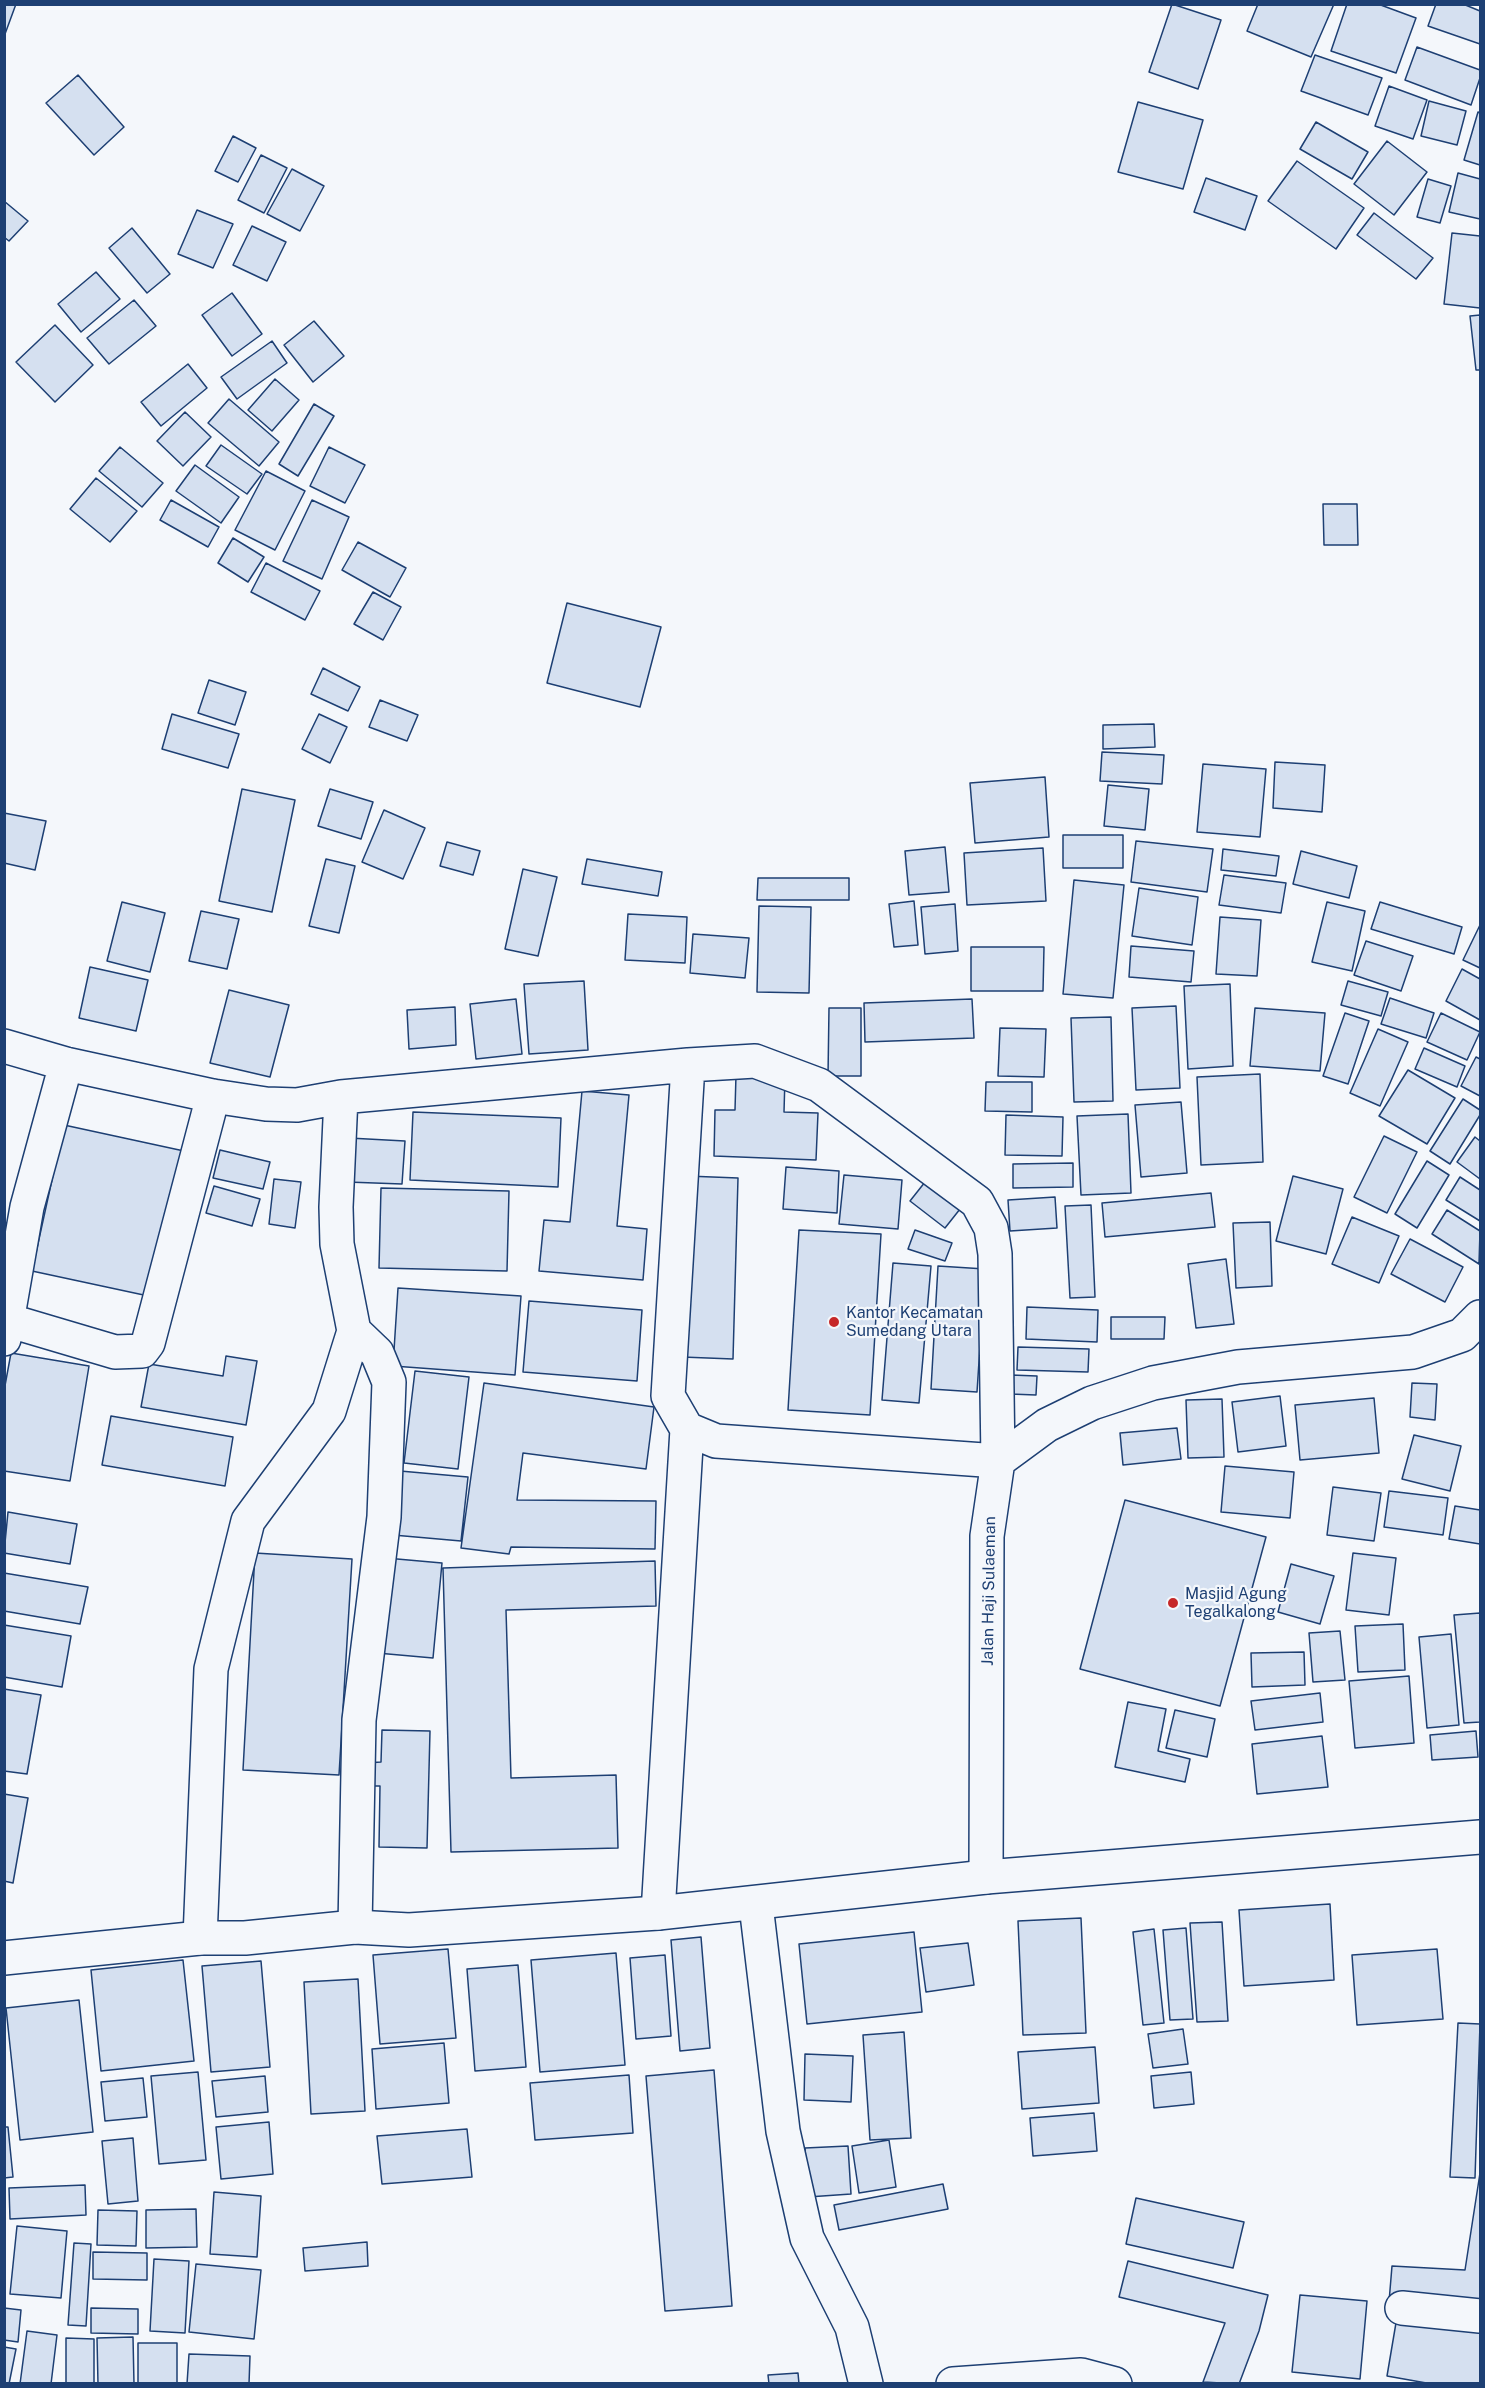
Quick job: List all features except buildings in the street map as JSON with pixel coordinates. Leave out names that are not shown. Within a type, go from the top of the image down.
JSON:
[{"type":"street","name":"Jalan Haji Sulaeman","points":[[4,1046],[66,1064],[213,1096],[266,1104],[297,1105],[341,1097],[688,1065],[755,1062],[819,1085],[977,1202],[992,1228],[995,1254],[998,1461],[987,1536],[986,1877]]},
{"type":"street","points":[[66,1064],[27,1207],[6,1329],[115,1352],[142,1351],[148,1343],[213,1096]]},
{"type":"street","points":[[658,1914],[687,1429],[668,1396],[688,1065]]},
{"type":"street","points":[[200,1938],[211,1669],[248,1521],[329,1411],[354,1331],[337,1244],[336,1206],[341,1097]]},
{"type":"street","points":[[687,1429],[716,1441],[998,1461],[1047,1425],[1092,1403],[1153,1383],[1238,1367],[1413,1352],[1462,1335],[1480,1317]]},
{"type":"street","points":[[354,1331],[377,1353],[390,1382],[384,1517],[359,1720],[355,1928]]},
{"type":"street","points":[[4,1958],[200,1938],[245,1938],[355,1928],[409,1930],[658,1914],[756,1905],[986,1877],[1480,1837]]},
{"type":"street","points":[[756,1905],[783,2131],[807,2238],[852,2327],[866,2384]]},
{"type":"street","points":[[1402,2308],[1480,2316]]},
{"type":"street","points":[[953,2384],[1063,2375],[1081,2375],[1115,2384]]},
{"type":"place","name":"Kantor Kecamatan Sumedang Utara","points":[[834,1322]]},
{"type":"place","name":"Masjid Agung Tegalkalong","points":[[1173,1603]]}]
